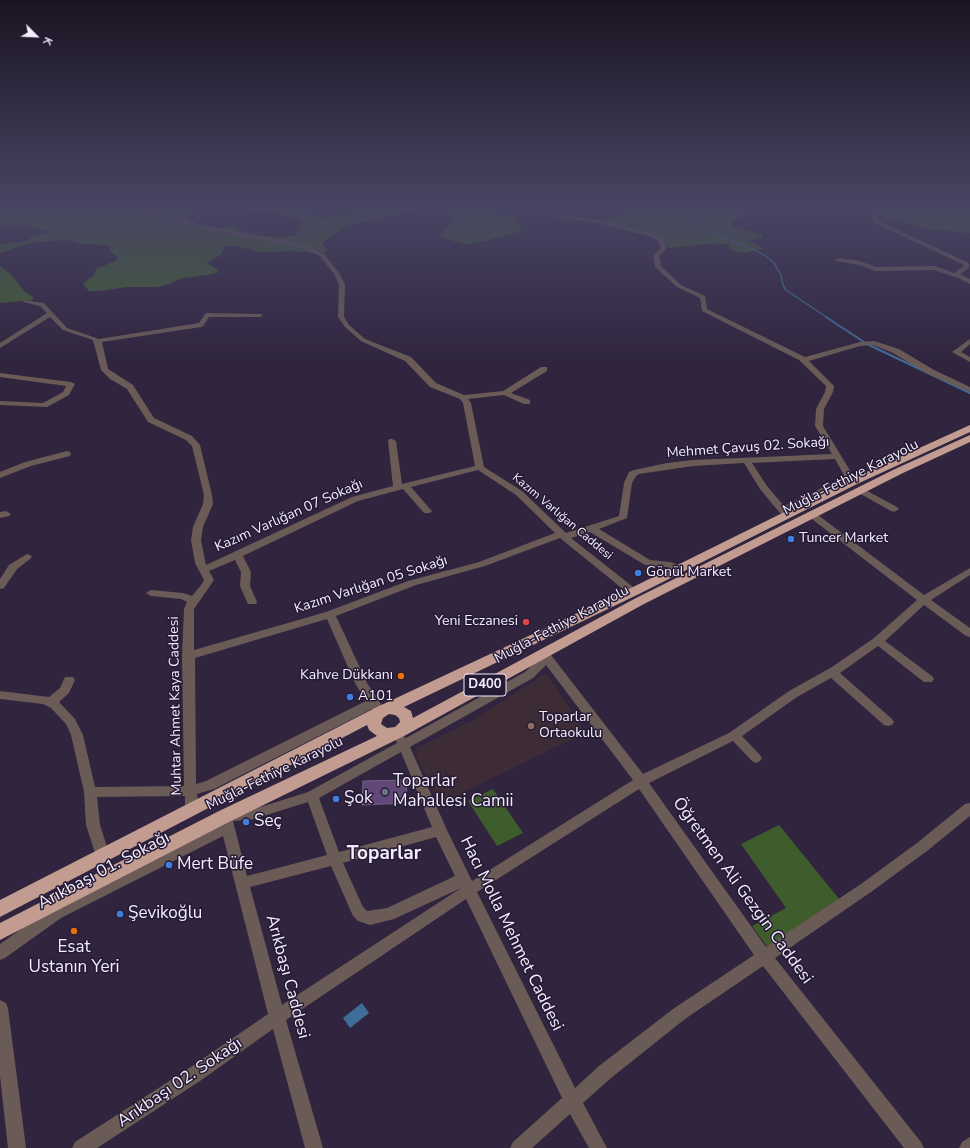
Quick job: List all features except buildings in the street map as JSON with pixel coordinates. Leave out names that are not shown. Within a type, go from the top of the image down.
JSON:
[{"type":"highway","name":"Muğla-Fethiye Karayolu","points":[[0,932],[226,821],[401,739],[640,602],[812,514],[854,483],[970,428]]},
{"type":"highway","name":"Muğla-Fethiye Karayolu","points":[[0,909],[192,810],[378,707],[633,592],[784,512],[970,438]]},
{"type":"highway","points":[[378,707],[398,710],[406,715],[407,723],[401,739],[385,734],[377,729],[374,722],[378,714],[378,707]]},
{"type":"street","points":[[326,261],[341,281],[341,317],[347,326],[363,340],[408,359],[433,385],[463,397],[505,393],[544,369]]},
{"type":"street","points":[[657,261],[658,267],[679,286],[703,297],[703,308],[706,312],[794,353],[804,360],[830,386],[829,392],[820,409],[819,426],[854,483],[894,509]]},
{"type":"street","points":[[842,261],[860,263],[872,269],[935,268],[970,282]]},
{"type":"street","points":[[958,276],[956,272],[967,266],[967,264],[959,261]]},
{"type":"street","points":[[25,301],[42,304],[65,329],[93,337],[98,341],[201,325],[207,314],[260,315]]},
{"type":"street","points":[[0,346],[50,314]]},
{"type":"street","name":"Muhtar Ahmet Kaya Caddesi","points":[[98,341],[105,370],[113,377],[130,387],[151,420],[192,439],[196,445],[208,495],[208,504],[196,534],[198,556],[209,580],[189,609],[188,656],[190,790],[192,810]]},
{"type":"street","points":[[970,341],[956,352],[970,360]]},
{"type":"street","points":[[804,360],[865,343],[890,349],[931,372],[970,390]]},
{"type":"street","points":[[0,375],[67,383],[71,385],[66,393],[44,405],[0,402]]},
{"type":"street","points":[[505,393],[528,402]]},
{"type":"street","points":[[463,397],[467,403],[480,467]]},
{"type":"street","points":[[392,441],[401,487],[427,511]]},
{"type":"street","points":[[0,474],[28,464],[67,454]]},
{"type":"street","name":"Mehmet Çavuş 02. Sokağı","points":[[624,516],[626,489],[632,474],[667,466],[746,460],[838,456]]},
{"type":"street","points":[[746,460],[763,487],[784,512]]},
{"type":"street","name":"Kazım Varlığan 07 Sokağı","points":[[204,570],[355,499],[480,467]]},
{"type":"street","name":"Kazım Varlığan Caddesi","points":[[480,467],[490,476],[519,493],[562,535],[633,592]]},
{"type":"street","points":[[812,514],[924,600],[970,633]]},
{"type":"street","name":"Kazım Varlığan 05 Sokağı","points":[[188,656],[330,614],[412,583],[482,564],[562,535],[618,520],[624,516]]},
{"type":"street","points":[[591,528],[648,563],[668,564],[679,568]]},
{"type":"street","points":[[238,555],[246,572],[245,586],[252,602]]},
{"type":"street","points":[[0,586],[12,567],[27,557]]},
{"type":"street","points":[[312,796],[335,859],[358,911],[363,916],[370,918],[389,914],[466,885],[641,781],[734,735],[793,694],[834,671],[878,640],[924,600],[970,571]]},
{"type":"street","points":[[151,593],[183,596],[194,601]]},
{"type":"street","points":[[90,792],[190,790],[220,781],[378,707],[361,683],[330,614]]},
{"type":"street","points":[[878,640],[928,679]]},
{"type":"street","name":"Öğretmen Ali Gezgin Caddesi","points":[[545,656],[641,781],[764,956],[915,1148]]},
{"type":"street","points":[[834,671],[868,696]]},
{"type":"street","points":[[834,671],[888,722]]},
{"type":"street","points":[[51,702],[65,690],[69,680]]},
{"type":"street","points":[[0,695],[35,698],[51,702],[71,722],[77,735],[90,792],[93,825],[103,856]]},
{"type":"street","points":[[734,735],[756,758]]},
{"type":"street","points":[[226,821],[312,796],[401,739]]},
{"type":"street","name":"Hacı Molla Mehmet Caddesi","points":[[401,739],[440,830],[466,885],[573,1102],[598,1148]]},
{"type":"street","points":[[519,1148],[573,1102],[605,1072],[679,1014],[866,888],[910,856],[970,808]]},
{"type":"street","name":"Arıkbaşı Caddesi","points":[[226,821],[277,1017],[314,1148]]},
{"type":"street","name":"Arıkbaşı 01. Sokağı","points":[[0,953],[56,913],[226,821]]},
{"type":"street","points":[[242,883],[440,830]]},
{"type":"street","name":"Arıkbaşı 02. Sokağı","points":[[81,1148],[194,1075],[466,885]]},
{"type":"street","points":[[0,1008],[17,1148]]},
{"type":"shaded area","points":[[546,673],[586,732],[440,804],[416,756],[417,748],[475,719]]},
{"type":"green space","points":[[116,261],[211,261],[207,263],[218,270],[217,273],[179,279],[169,284],[157,287],[128,287],[89,291],[83,284],[94,275],[96,269]]},
{"type":"green space","points":[[0,266],[11,274],[25,292],[33,297],[33,300],[0,303]]},
{"type":"green space","points":[[493,789],[523,833],[497,846],[468,801]]},
{"type":"green space","points":[[779,825],[840,900],[768,948],[752,926],[786,908],[741,844]]},
{"type":"water","points":[[362,1003],[369,1013],[350,1028],[343,1018]]},
{"type":"waterway","points":[[771,261],[781,275],[783,285],[786,290],[828,318]]},
{"type":"waterway","points":[[826,317],[867,344],[970,393]]},
{"type":"place","name":"Tuncer Market","points":[[791,539]]},
{"type":"place","name":"Gönül Market","points":[[638,573]]},
{"type":"place","name":"Yeni Eczanesi","points":[[526,622]]},
{"type":"place","name":"Kahve Dükkanı","points":[[401,676]]},
{"type":"place","name":"A101","points":[[350,697]]},
{"type":"place","name":"Toparlar Ortaokulu","points":[[531,726]]},
{"type":"place","name":"Toparlar Mahallesi Camii","points":[[385,792]]},
{"type":"place","name":"Şok","points":[[336,799]]},
{"type":"place","name":"Seç","points":[[246,822]]},
{"type":"place","name":"Mert Büfe","points":[[169,865]]},
{"type":"place","name":"Şevikoğlu","points":[[120,914]]},
{"type":"place","name":"Esat Ustanın Yeri","points":[[74,931]]},
{"type":"district","name":"Toparlar","points":[[384,854]]}]
